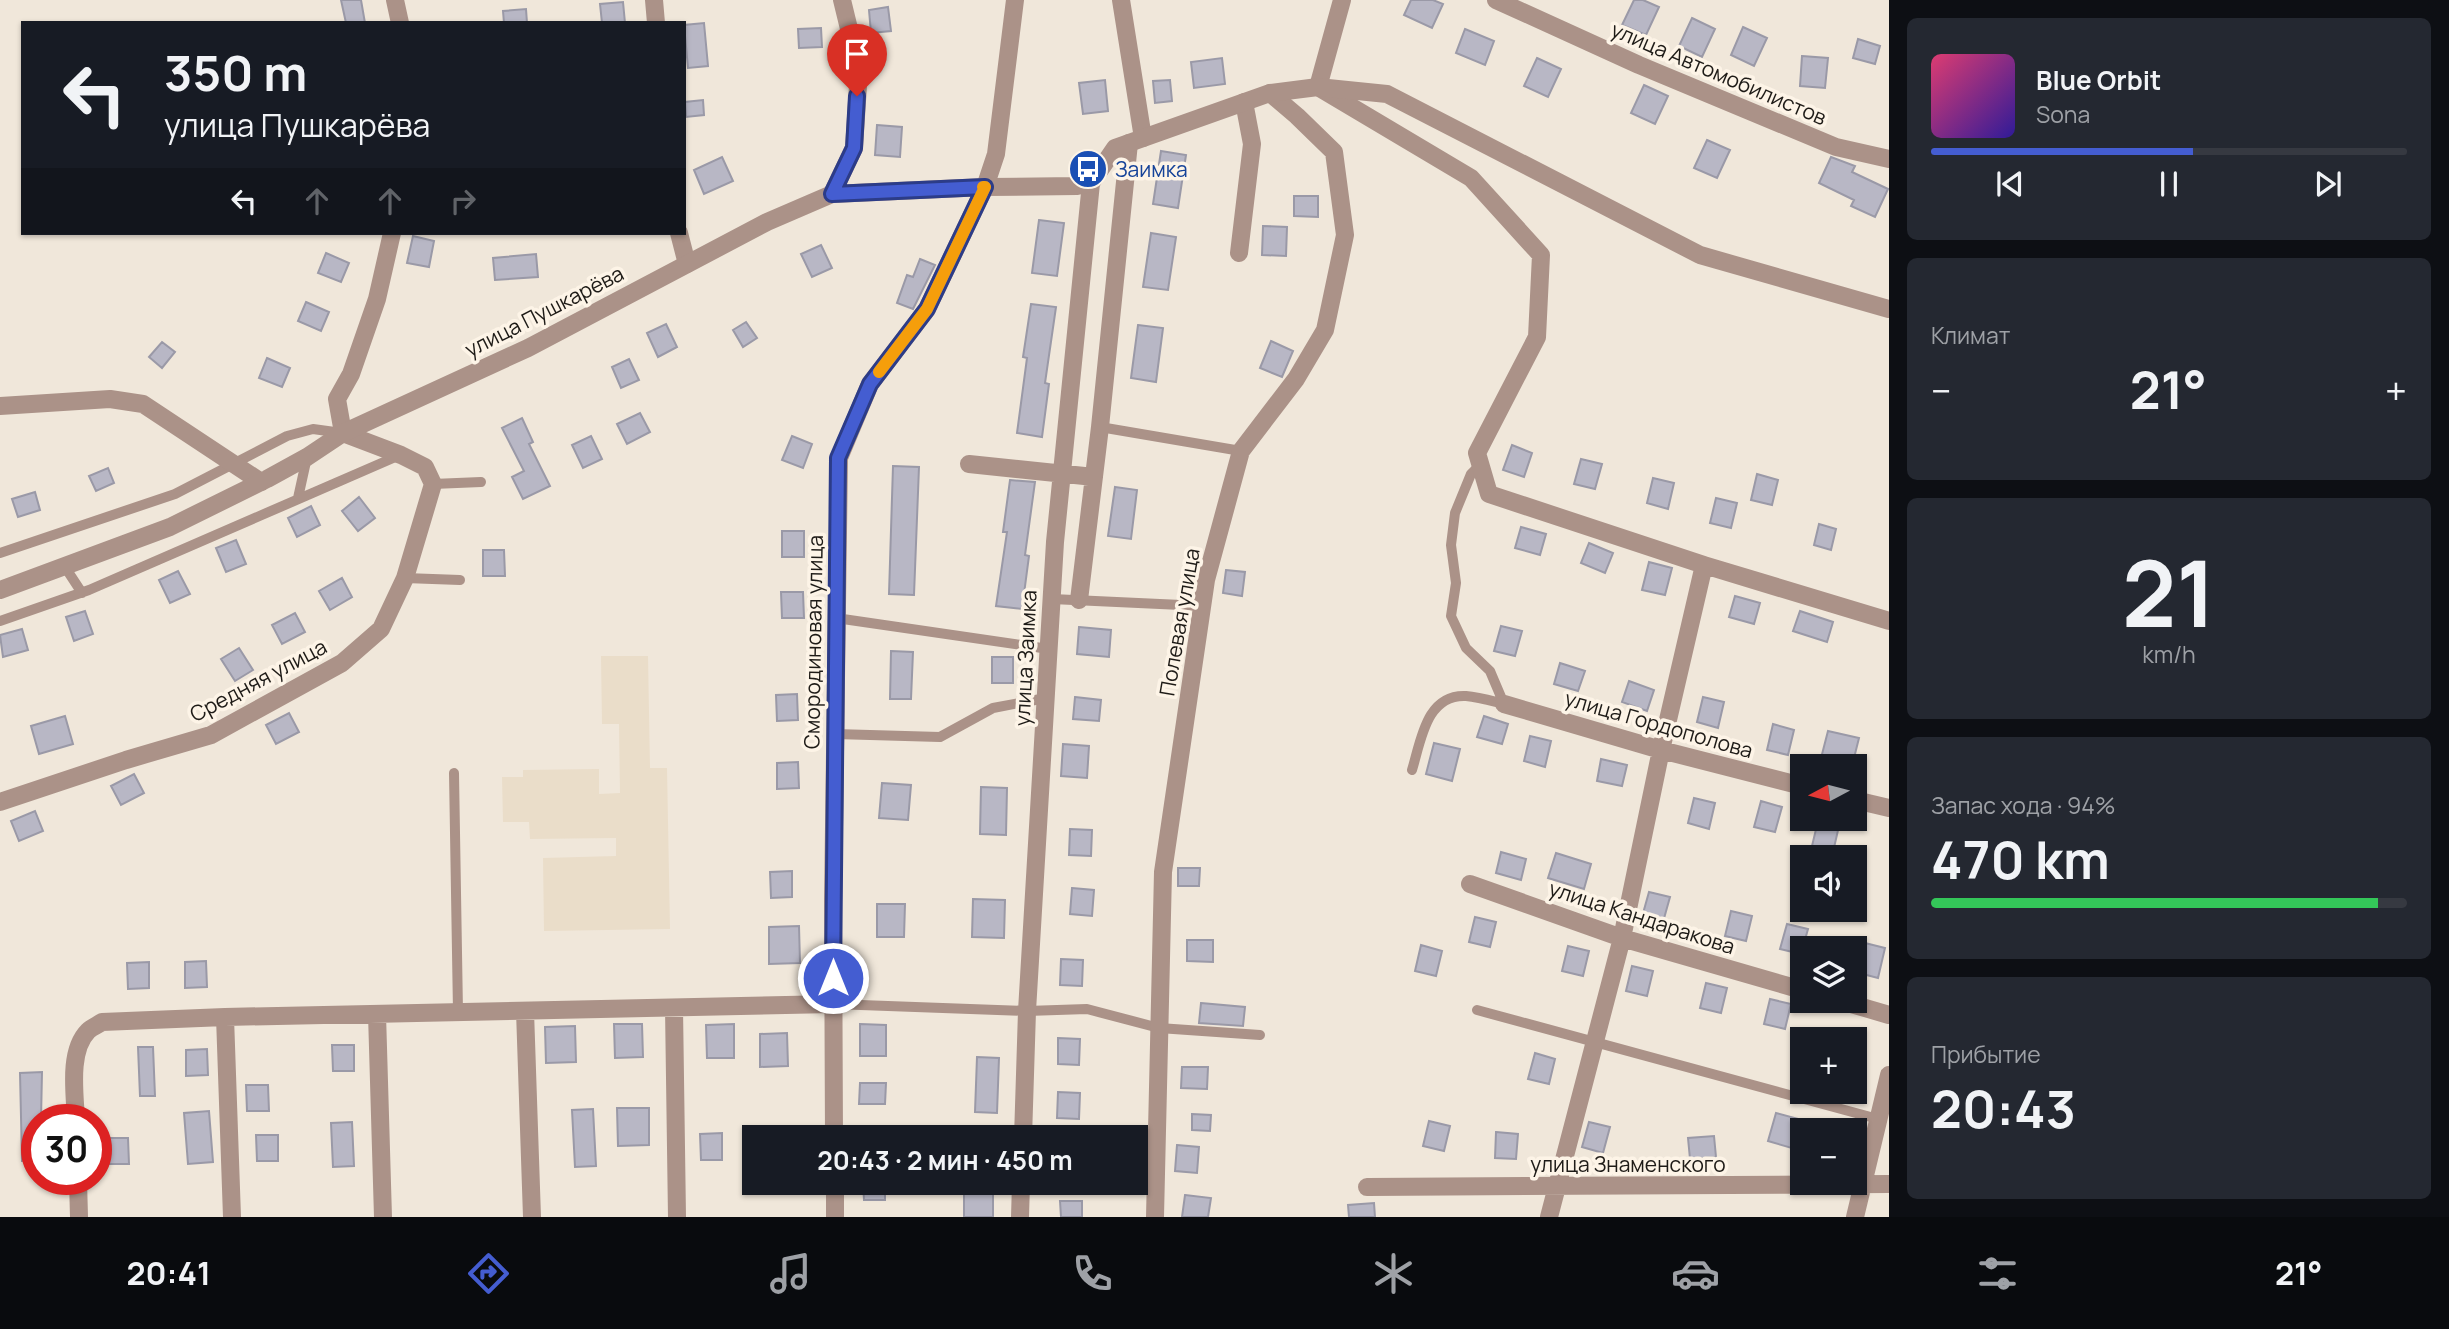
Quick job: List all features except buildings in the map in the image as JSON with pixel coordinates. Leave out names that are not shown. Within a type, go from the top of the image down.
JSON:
[{"type":"street","points":[[395,0],[400,21]]},
{"type":"street","points":[[654,0],[656,21]]},
{"type":"street","points":[[832,194],[854,148],[859,70],[842,0]]},
{"type":"street","name":"Смородиновая улица","points":[[834,1125],[838,458],[870,384],[927,309],[985,187],[996,154],[1015,0]]},
{"type":"street","points":[[1079,600],[1129,143],[1121,0]]},
{"type":"street","points":[[1318,87],[1342,0]]},
{"type":"street","name":"улица Автомобилистов","points":[[1496,0],[1639,65],[1836,147],[1889,159]]},
{"type":"street","points":[[1091,183],[1129,143],[1270,93],[1318,87],[1387,94],[1700,255],[1889,310]]},
{"type":"street","points":[[1318,87],[1471,178],[1541,255],[1537,337],[1477,453],[1489,494],[1704,565],[1889,621]]},
{"type":"street","name":"Полевая улица","points":[[1155,1217],[1163,872],[1206,580],[1241,451],[1296,379],[1325,330],[1345,235],[1334,152],[1270,93]]},
{"type":"street","points":[[1239,253],[1252,144],[1244,102]]},
{"type":"street","name":"улица Пушкарёва","points":[[0,590],[170,527],[261,482],[307,457],[343,433],[528,348],[767,222],[832,194],[1077,186],[1091,183]]},
{"type":"street","name":"улица Заимка","points":[[1023,1125],[1027,1011],[1052,599],[1091,183]]},
{"type":"street","points":[[392,235],[377,299],[351,374],[337,399],[343,433],[401,454],[425,467],[433,484]]},
{"type":"street","points":[[680,235],[687,264]]},
{"type":"street","points":[[0,405],[110,399],[143,404],[261,482]]},
{"type":"street","points":[[970,464],[1094,477]]},
{"type":"street","name":"Средняя улица","points":[[0,802],[211,735],[342,663],[381,629],[405,578],[433,484]]},
{"type":"street","points":[[1549,1217],[1622,937],[1661,750],[1704,565]]},
{"type":"street","name":"улица Гордополова","points":[[1504,704],[1661,750],[1790,783]]},
{"type":"street","points":[[1867,803],[1889,808]]},
{"type":"street","name":"улица Кандаракова","points":[[1469,884],[1622,937],[1790,986]]},
{"type":"street","points":[[75,1104],[74,1070],[80,1042],[88,1030],[102,1022],[833,1004]]},
{"type":"street","points":[[674,1008],[677,1217]]},
{"type":"street","points":[[1867,1009],[1889,1015]]},
{"type":"street","points":[[525,1011],[532,1217]]},
{"type":"street","points":[[377,1014],[383,1217]]},
{"type":"street","points":[[225,1017],[232,1217]]},
{"type":"street","points":[[1867,1162],[1889,1075]]},
{"type":"street","name":"улица Знаменского","points":[[1867,1185],[1889,1184]]},
{"type":"street","name":"улица Знаменского","points":[[1367,1187],[1790,1186]]},
{"type":"street","points":[[78,1195],[79,1217]]},
{"type":"street","points":[[835,1195],[835,1217]]},
{"type":"street","points":[[1020,1217],[1021,1195]]},
{"type":"street","points":[[1855,1217],[1859,1195]]},
{"type":"lane","points":[[1100,427],[1241,451]]},
{"type":"lane","points":[[0,553],[175,494],[287,436],[313,429],[343,433]]},
{"type":"lane","points":[[0,621],[82,593],[401,454]]},
{"type":"lane","points":[[298,498],[307,457]]},
{"type":"lane","points":[[1480,465],[1471,474],[1455,513],[1451,545],[1456,583],[1451,616],[1466,648],[1490,671],[1504,704]]},
{"type":"lane","points":[[433,484],[481,482]]},
{"type":"lane","points":[[65,567],[82,593]]},
{"type":"lane","points":[[405,578],[460,580]]},
{"type":"lane","points":[[1052,599],[1203,606]]},
{"type":"lane","points":[[836,618],[1049,649]]},
{"type":"lane","points":[[1412,770],[1431,712],[1441,702],[1464,696],[1504,704]]},
{"type":"lane","points":[[835,734],[940,737],[993,708],[1046,698]]},
{"type":"lane","points":[[454,773],[458,1012]]},
{"type":"lane","points":[[833,1004],[1027,1011],[1087,1009],[1159,1028],[1260,1035]]},
{"type":"lane","points":[[1477,1010],[1878,1119]]},
{"type":"shaded area","points":[[601,656],[648,656],[650,768],[667,768],[670,929],[544,931],[543,858],[616,856],[616,838],[530,839],[529,822],[503,822],[502,777],[523,777],[523,770],[599,769],[599,794],[620,793],[619,724],[602,724]]},
{"type":"slow traffic","points":[[879,372],[927,309],[983,187]]},
{"type":"place","name":"Заимка","points":[[1088,169]]},
{"type":"route","points":[[833,978],[838,458],[870,384],[927,309],[985,187],[832,194],[854,148],[857,96]]}]
